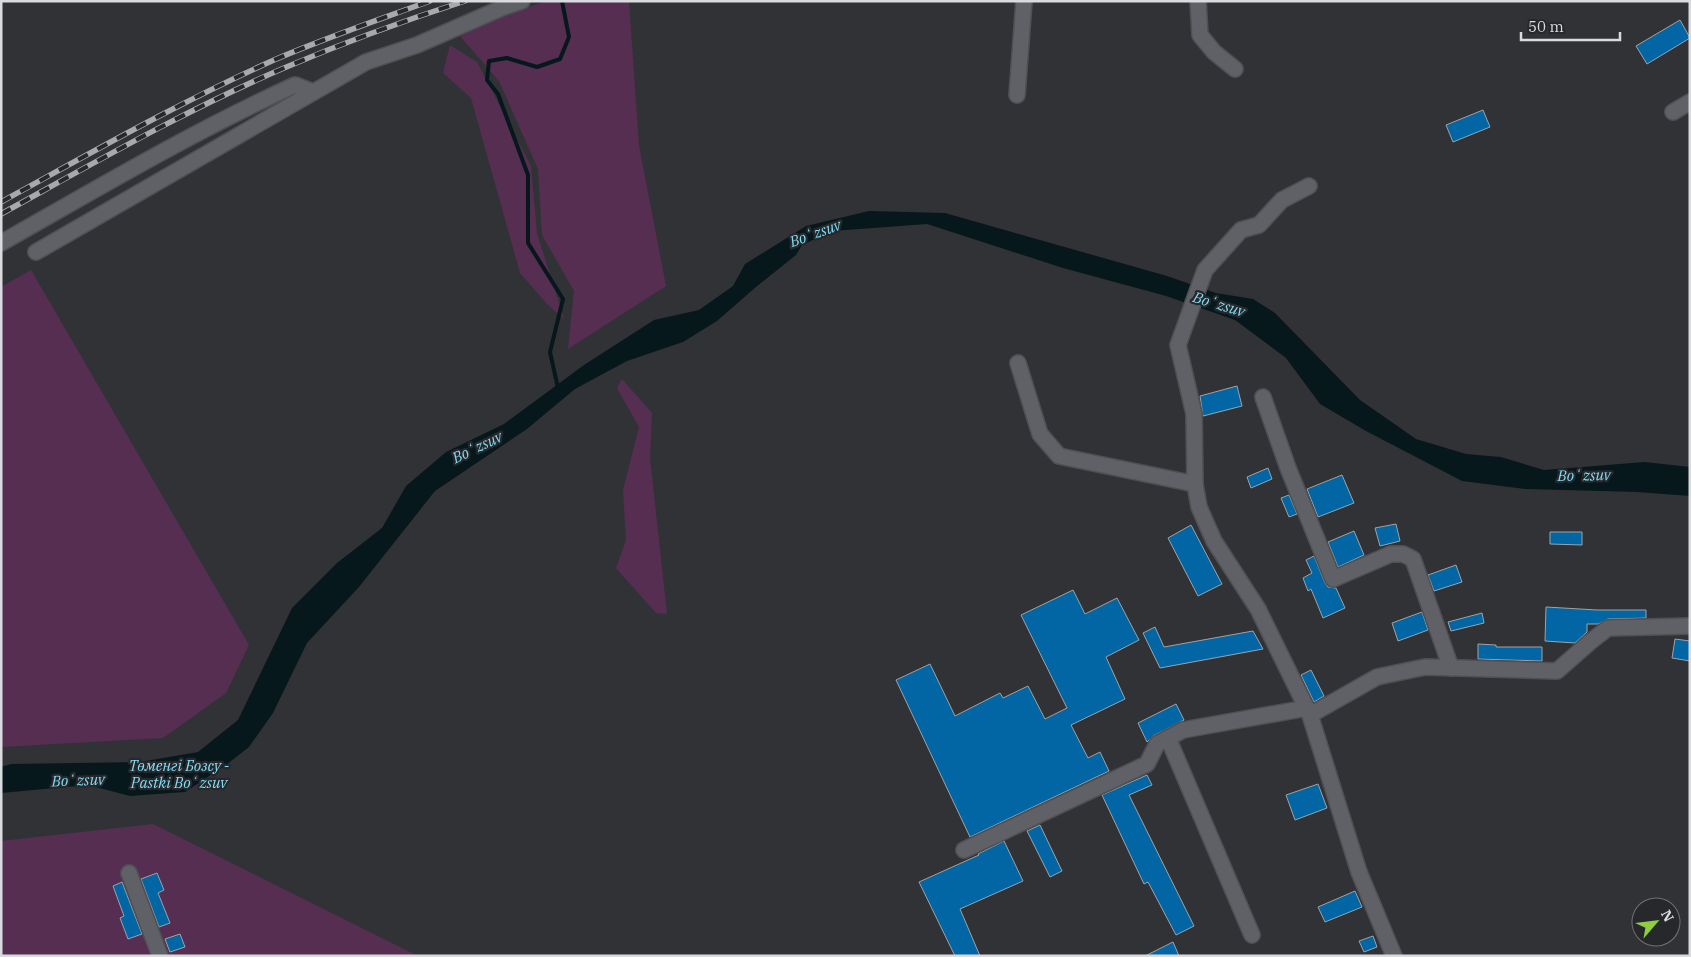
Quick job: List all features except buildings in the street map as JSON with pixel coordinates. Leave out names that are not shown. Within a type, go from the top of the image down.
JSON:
[{"type":"street","points":[[36,252],[366,62],[417,46],[504,7],[522,1]]},
{"type":"street","points":[[1017,94],[1024,1]]},
{"type":"street","points":[[1198,1],[1200,35],[1214,52],[1235,68]]},
{"type":"street","points":[[1,243],[187,138],[262,100],[295,85],[313,92]]},
{"type":"street","points":[[1673,112],[1690,102]]},
{"type":"street","points":[[1309,186],[1282,200],[1259,224],[1241,230],[1205,270],[1178,345],[1194,414],[1195,484],[1198,507],[1214,541],[1258,609],[1308,711],[1359,872],[1394,956]]},
{"type":"street","points":[[1018,363],[1040,434],[1059,456],[1195,484]]},
{"type":"street","points":[[1264,397],[1288,468],[1333,579],[1391,554],[1403,554],[1413,559],[1451,668]]},
{"type":"street","points":[[964,850],[1147,764],[1157,744],[1183,730],[1308,711],[1376,677],[1425,667],[1557,671],[1608,628],[1690,626]]},
{"type":"street","points":[[1168,738],[1252,935]]},
{"type":"street","points":[[129,873],[160,956]]},
{"type":"shaded area","points":[[547,1],[629,1],[639,146],[666,286],[568,349],[574,291],[542,235],[538,169],[499,81],[460,36],[518,10]]},
{"type":"shaded area","points":[[450,45],[477,62],[531,166],[537,233],[564,319],[547,304],[520,273],[471,98],[443,73]]},
{"type":"shaded area","points":[[31,270],[249,645],[226,693],[163,738],[1,747],[1,287]]},
{"type":"shaded area","points":[[622,379],[652,413],[650,458],[667,614],[656,613],[616,568],[626,540],[623,490],[639,427],[617,388]]},
{"type":"shaded area","points":[[153,824],[418,956],[1,956],[1,841]]},
{"type":"water","name":"Төменгі Бозсу - Pastki Boʻzsuv","points":[[869,211],[945,213],[1167,276],[1216,293],[1253,299],[1275,313],[1360,400],[1416,439],[1466,454],[1501,457],[1544,470],[1645,462],[1690,467],[1690,496],[1637,492],[1525,489],[1462,481],[1366,431],[1320,404],[1286,358],[1235,320],[1166,296],[1063,268],[927,224],[833,231],[802,245],[796,255],[717,321],[683,342],[627,361],[575,389],[527,429],[435,491],[359,587],[307,643],[273,713],[249,747],[226,765],[185,792],[130,796],[88,785],[1,793],[1,767],[11,764],[140,762],[198,752],[238,720],[292,608],[337,563],[382,528],[406,486],[446,452],[504,424],[584,365],[654,320],[699,310],[733,286],[745,264],[806,226]]},
{"type":"waterway","points":[[558,388],[550,352],[563,299],[528,243],[528,175],[498,94],[487,80],[489,61],[507,58],[537,67],[560,59],[569,37],[562,1]]},
{"type":"railway","points":[[1,202],[136,128],[239,76],[313,44],[430,1]]},
{"type":"railway","points":[[1,214],[141,138],[248,84],[351,41],[465,1]]},
{"type":"water label","name":"Boʻzsuv","points":[[815,233]]},
{"type":"water label","name":"Boʻzsuv","points":[[1219,304]]},
{"type":"water label","name":"Boʻzsuv","points":[[477,447]]},
{"type":"water label","name":"Boʻzsuv","points":[[1584,475]]},
{"type":"water label","name":"Boʻzsuv","points":[[78,780]]}]
